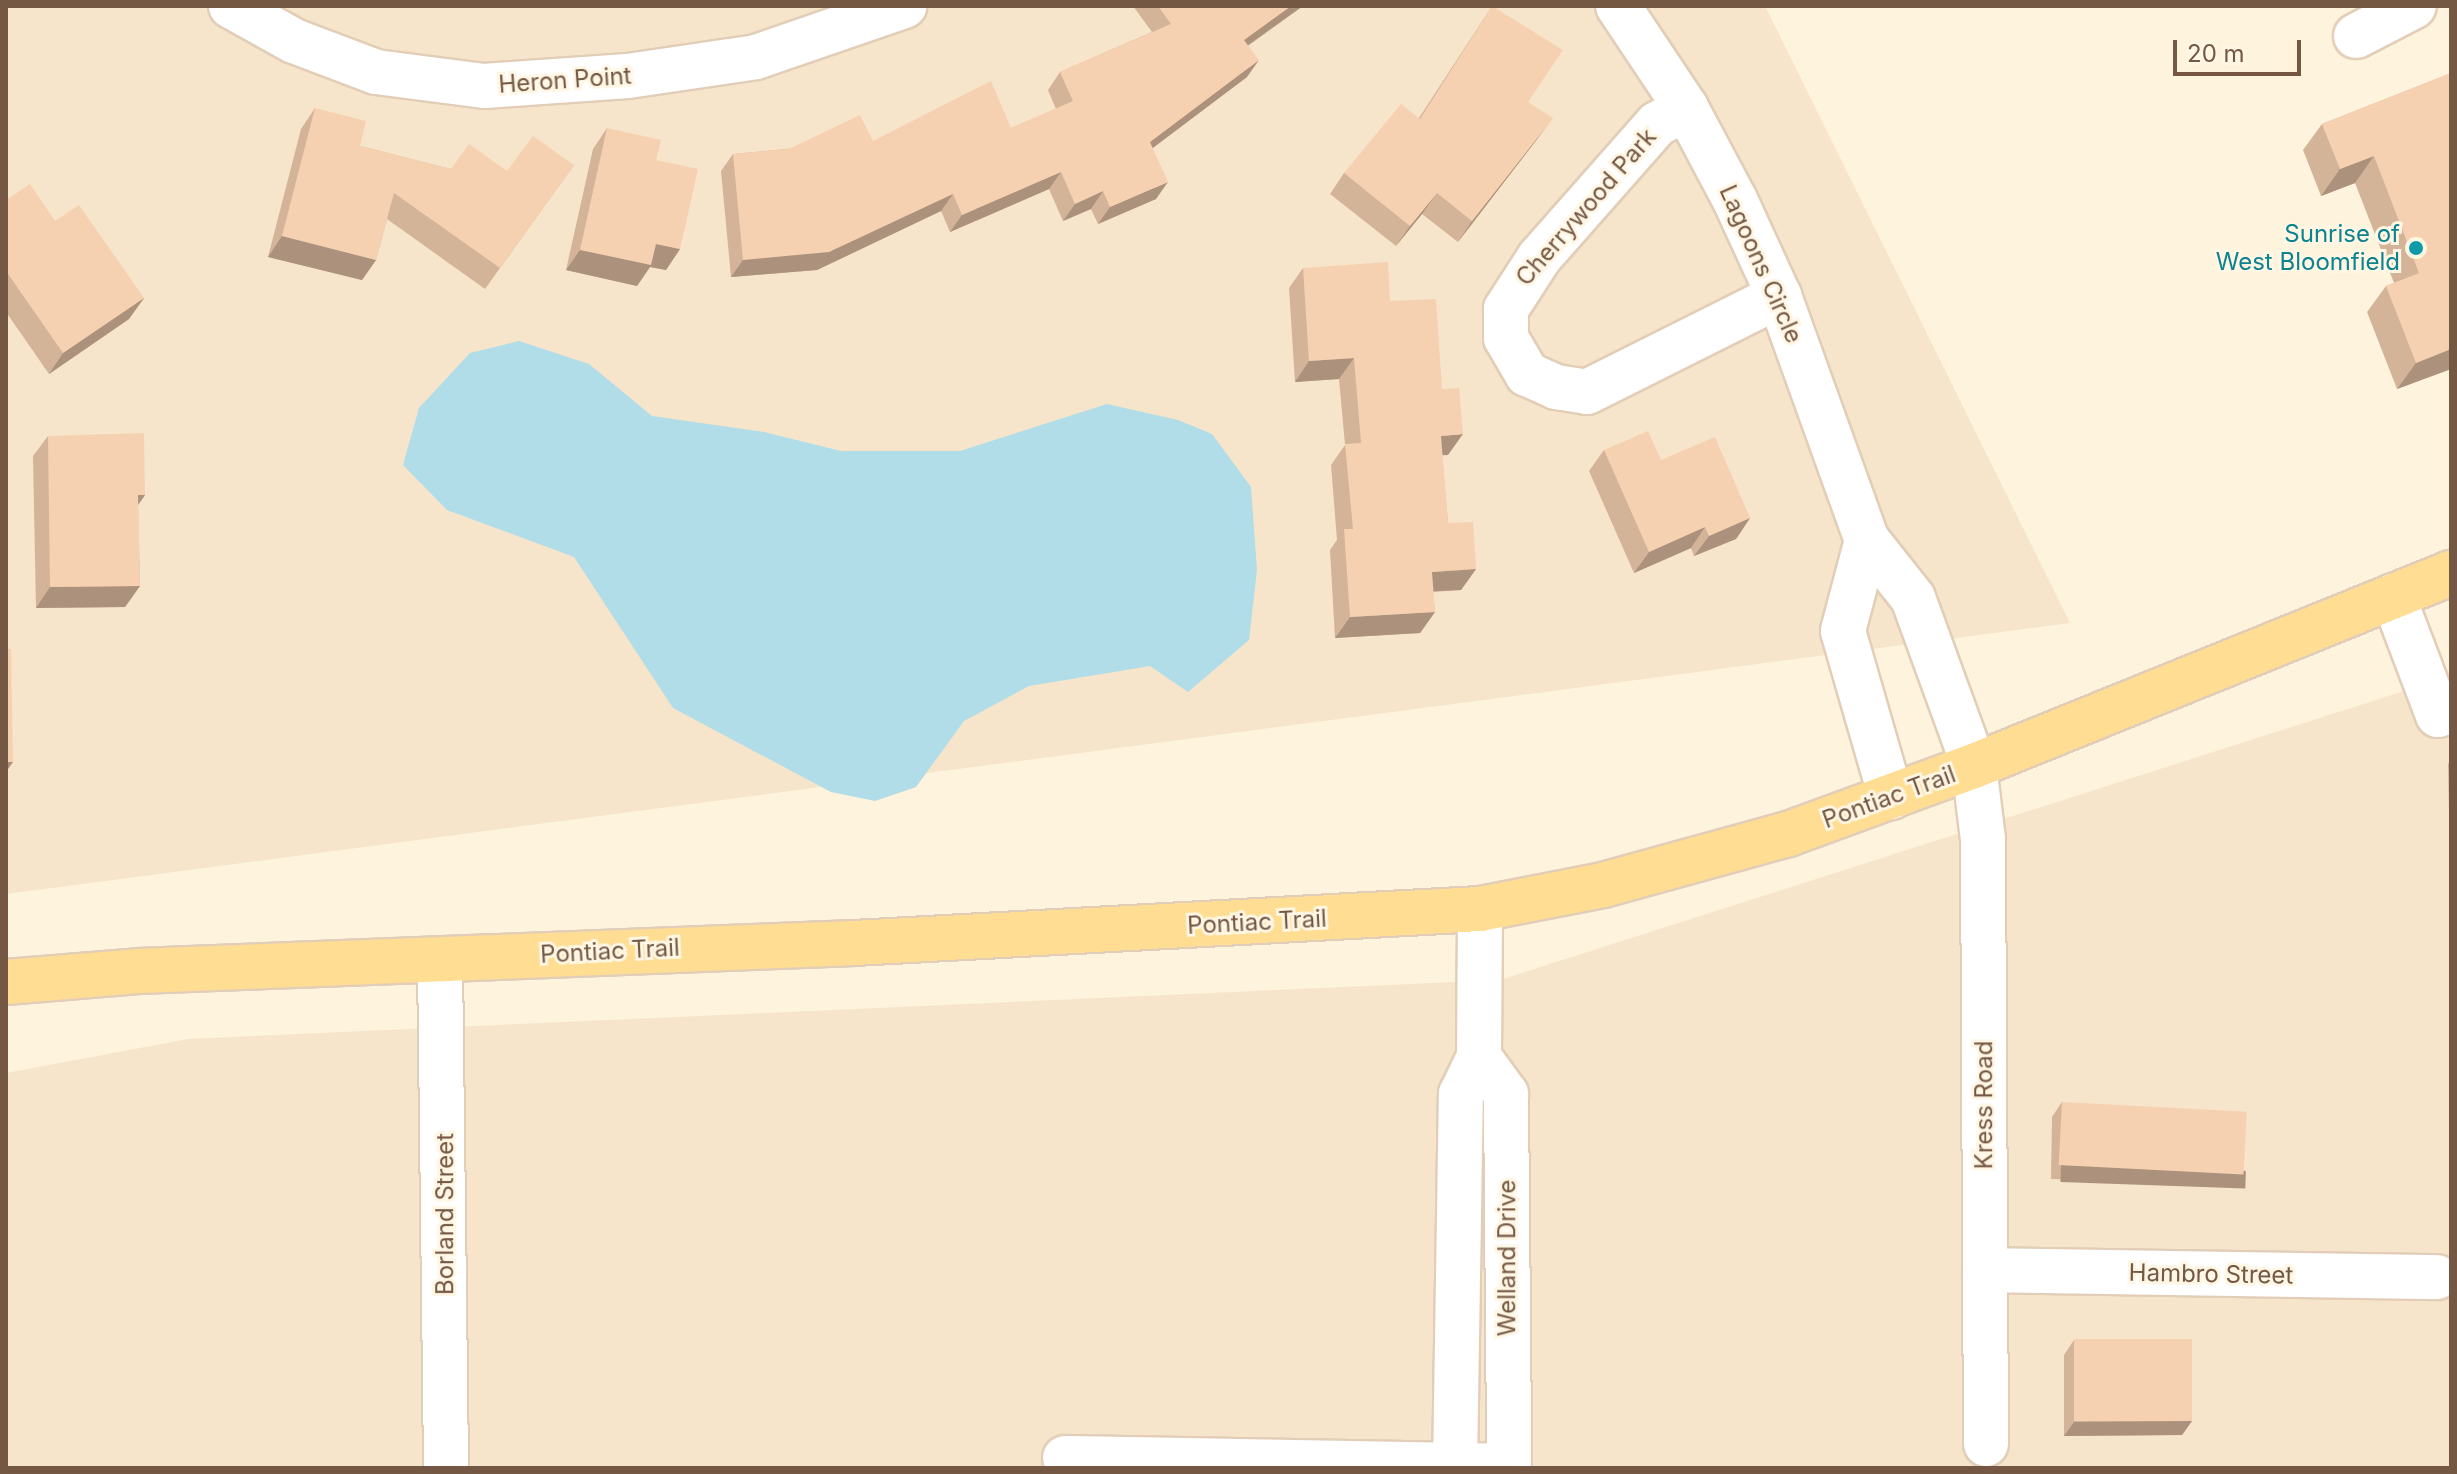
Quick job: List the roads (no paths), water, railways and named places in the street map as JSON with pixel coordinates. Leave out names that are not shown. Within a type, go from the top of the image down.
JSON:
[{"type":"main road","name":"Pontiac Trail","points":[[6,982],[139,971],[440,960],[1480,909],[1700,861],[1891,797],[2451,573]]},
{"type":"street","name":"Heron Point","points":[[231,6],[294,41],[376,72],[484,86],[628,76],[756,57],[904,6]]},
{"type":"street","name":"Lagoons Circle","points":[[1618,6],[1686,108],[1779,296],[1867,540],[1913,598],[1974,766]]},
{"type":"street","name":"Cherrywood Park","points":[[1686,108],[1657,124],[1539,258],[1506,309],[1506,338],[1527,374],[1556,387],[1587,392],[1779,296]]},
{"type":"street","points":[[1867,540],[1843,631],[1891,797]]},
{"type":"street","points":[[2393,596],[2438,715],[2451,711]]},
{"type":"street","name":"Kress Road","points":[[1974,766],[1983,839],[1986,1444]]},
{"type":"street","name":"Welland Drive","points":[[1455,1466],[1461,1094],[1479,1057],[1480,909]]},
{"type":"street","name":"Borland Street","points":[[440,960],[446,1468]]},
{"type":"street","name":"Welland Drive","points":[[1479,1057],[1506,1094],[1509,1467]]},
{"type":"street","name":"Hambro Street","points":[[1985,1270],[2437,1277]]},
{"type":"street","points":[[1065,1458],[1509,1467]]},
{"type":"water","points":[[519,341],[589,364],[652,416],[764,432],[841,451],[960,451],[1107,404],[1178,420],[1212,434],[1251,487],[1257,570],[1249,640],[1188,692],[1150,666],[1029,686],[964,721],[916,787],[875,801],[831,792],[673,708],[574,557],[447,510],[403,465],[419,408],[470,353]]},
{"type":"place","name":"Sunrise of West Bloomfield","points":[[2416,248]]}]
